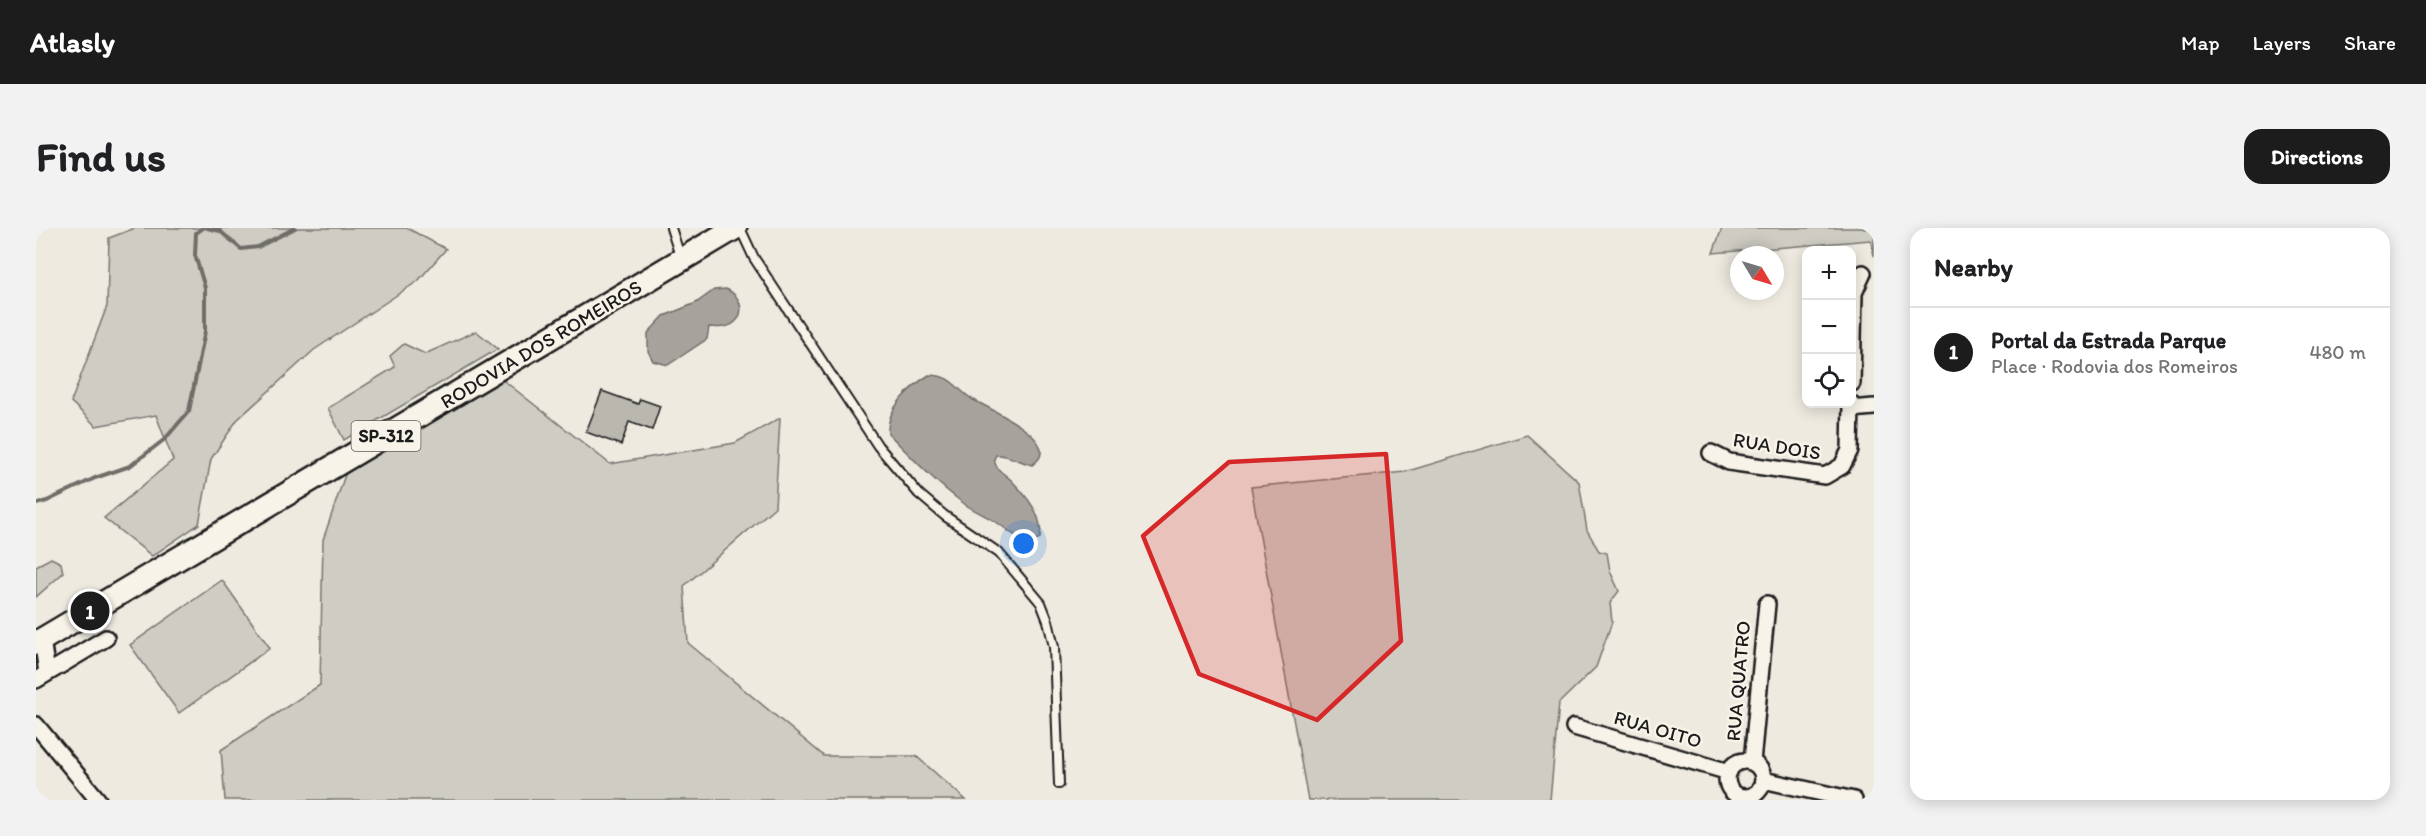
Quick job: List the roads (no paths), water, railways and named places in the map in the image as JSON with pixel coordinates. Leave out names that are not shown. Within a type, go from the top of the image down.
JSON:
[{"type":"main road","name":"RODOVIA DOS ROMEIROS","points":[[39,641],[735,228]]},
{"type":"street","points":[[1852,354],[1854,293],[1863,273]]},
{"type":"street","points":[[1856,406],[1874,407]]},
{"type":"street","name":"RUA DOIS","points":[[1711,453],[1729,462],[1825,476],[1842,466],[1850,450],[1851,408]]},
{"type":"street","name":"RUA QUATRO","points":[[1752,762],[1767,604]]},
{"type":"street","points":[[39,641],[42,677],[106,638]]},
{"type":"street","points":[[36,725],[98,800]]},
{"type":"street","name":"RUA OITO","points":[[1574,727],[1729,772]]},
{"type":"street","points":[[1752,762],[1760,769],[1762,785],[1750,796],[1737,798],[1731,788],[1729,772],[1736,764],[1752,762]]},
{"type":"street","points":[[1763,780],[1854,800]]},
{"type":"lane","points":[[670,228],[682,261]]},
{"type":"lane","points":[[740,228],[754,258],[878,446],[920,494],[945,516],[999,553],[1041,603],[1054,647],[1059,784]]},
{"type":"waterway","points":[[36,504],[95,478],[130,466],[165,439],[189,411],[205,331],[205,288],[195,255],[196,233],[203,228]]},
{"type":"waterway","points":[[207,228],[220,231],[241,249],[258,247],[295,228]]},
{"type":"place","name":"Portal da Estrada Parque","points":[[90,611]]}]
